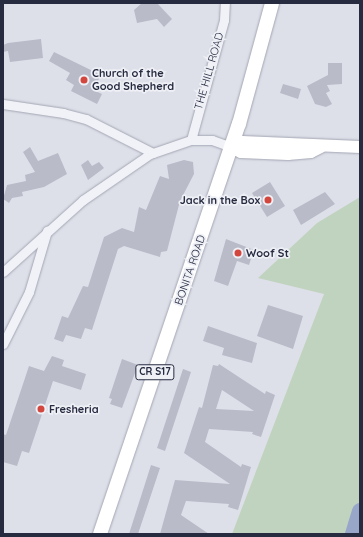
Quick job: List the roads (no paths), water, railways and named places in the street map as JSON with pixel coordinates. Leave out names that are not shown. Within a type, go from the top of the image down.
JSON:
[{"type":"main road","name":"BONITA ROAD","points":[[100,534],[231,147],[272,3]]},
{"type":"main road","points":[[231,147],[242,142],[312,143],[321,147],[360,147]]},
{"type":"street","name":"THE HILL ROAD","points":[[191,140],[224,20],[225,3]]},
{"type":"street","points":[[3,104],[63,113],[86,119],[153,153]]},
{"type":"street","points":[[3,272],[83,200],[153,153],[191,140],[212,140],[231,147]]},
{"type":"street","points":[[3,344],[29,292],[48,231]]},
{"type":"waterway","points":[[353,534],[360,511]]},
{"type":"place","name":"Church of the Good Shepherd","points":[[84,80]]},
{"type":"place","name":"Jack in the Box","points":[[268,200]]},
{"type":"place","name":"Woof St","points":[[238,253]]},
{"type":"place","name":"Fresheria","points":[[41,409]]}]
